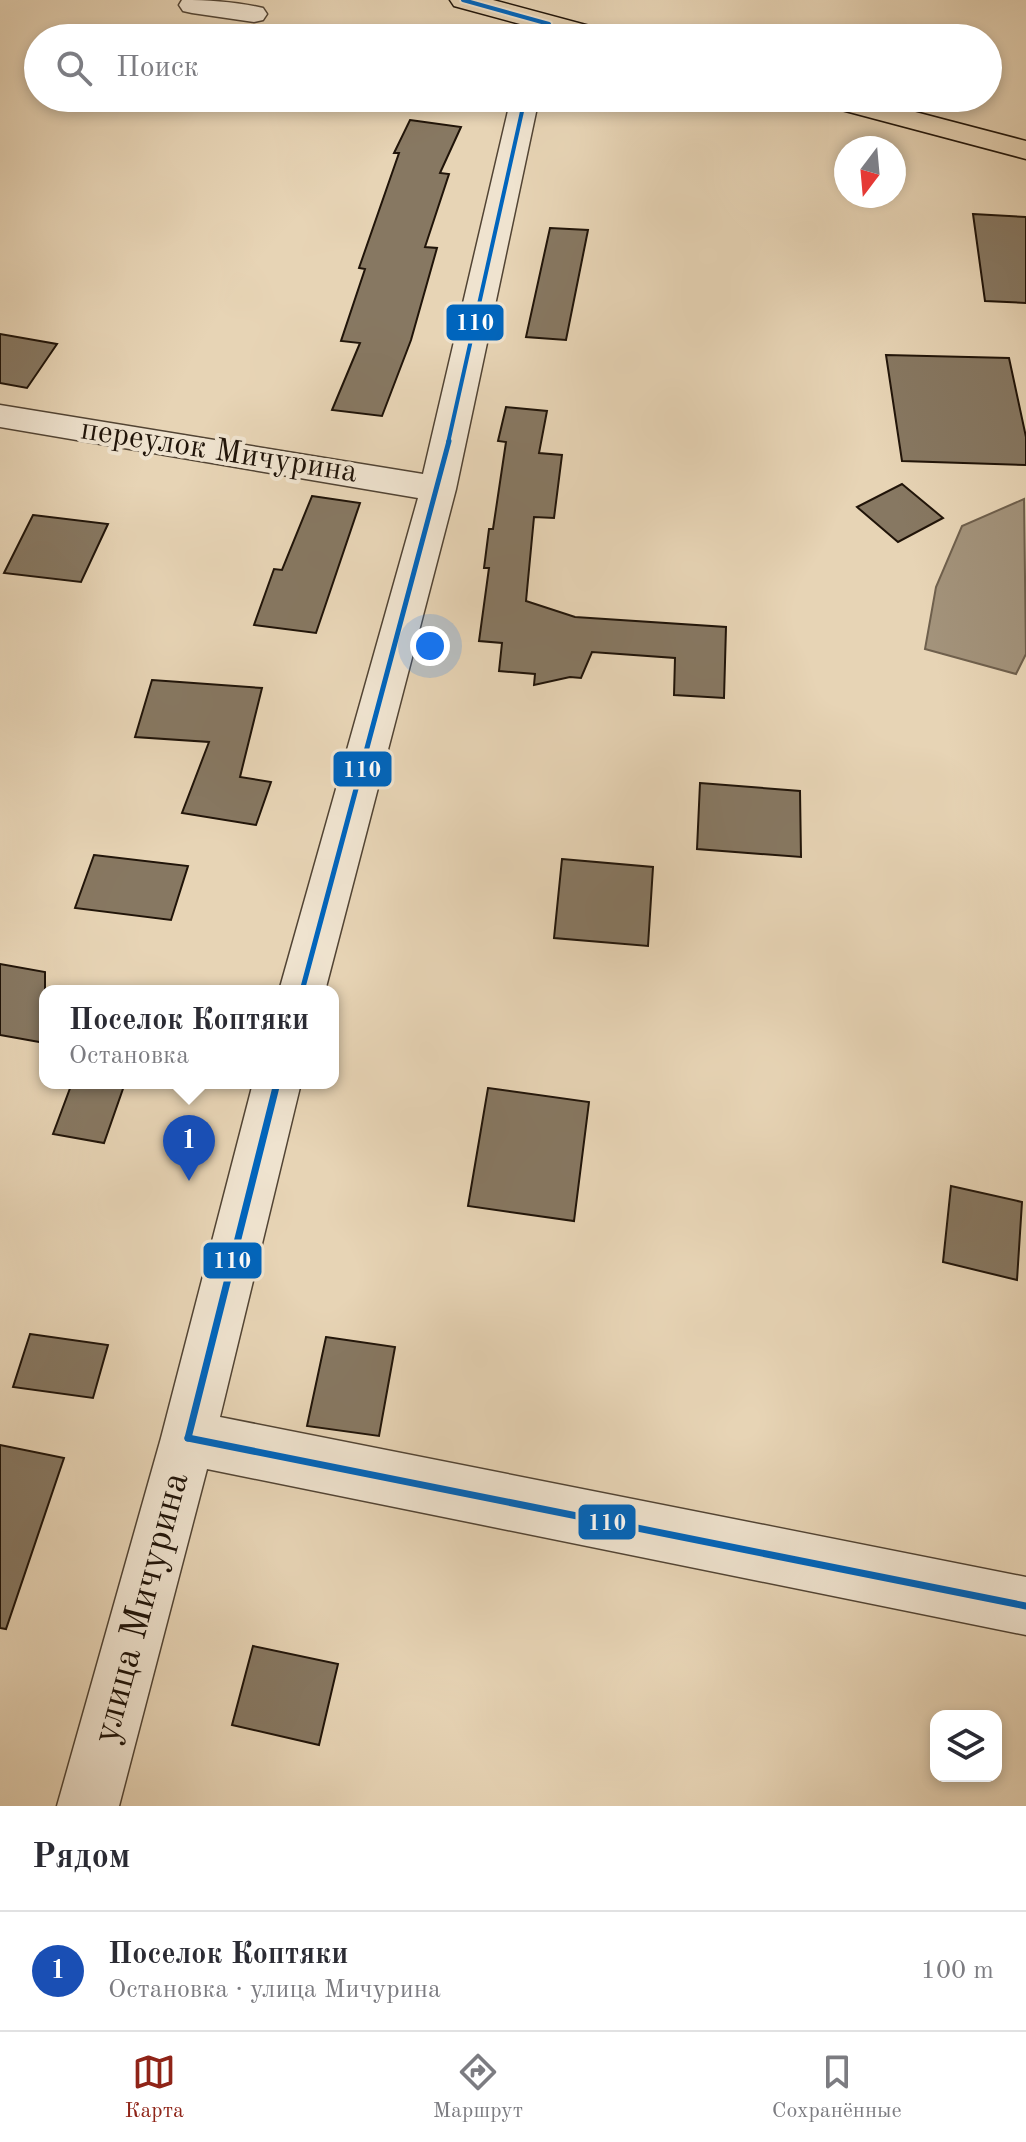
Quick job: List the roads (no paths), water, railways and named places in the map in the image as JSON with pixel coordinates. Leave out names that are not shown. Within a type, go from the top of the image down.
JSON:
[{"type":"main road","points":[[463,0],[528,24]]},
{"type":"main road","points":[[882,112],[1026,150]]},
{"type":"street","points":[[196,0],[192,5],[254,14]]},
{"type":"street","points":[[304,985],[438,489],[522,112]]},
{"type":"street","name":"переулок Мичурина","points":[[0,416],[438,489]]},
{"type":"street","name":"улица Мичурина","points":[[88,1806],[188,1438],[275,1089]]},
{"type":"street","points":[[188,1438],[1026,1606]]},
{"type":"place","name":"Поселок Коптяки","points":[[189,1181]]}]
